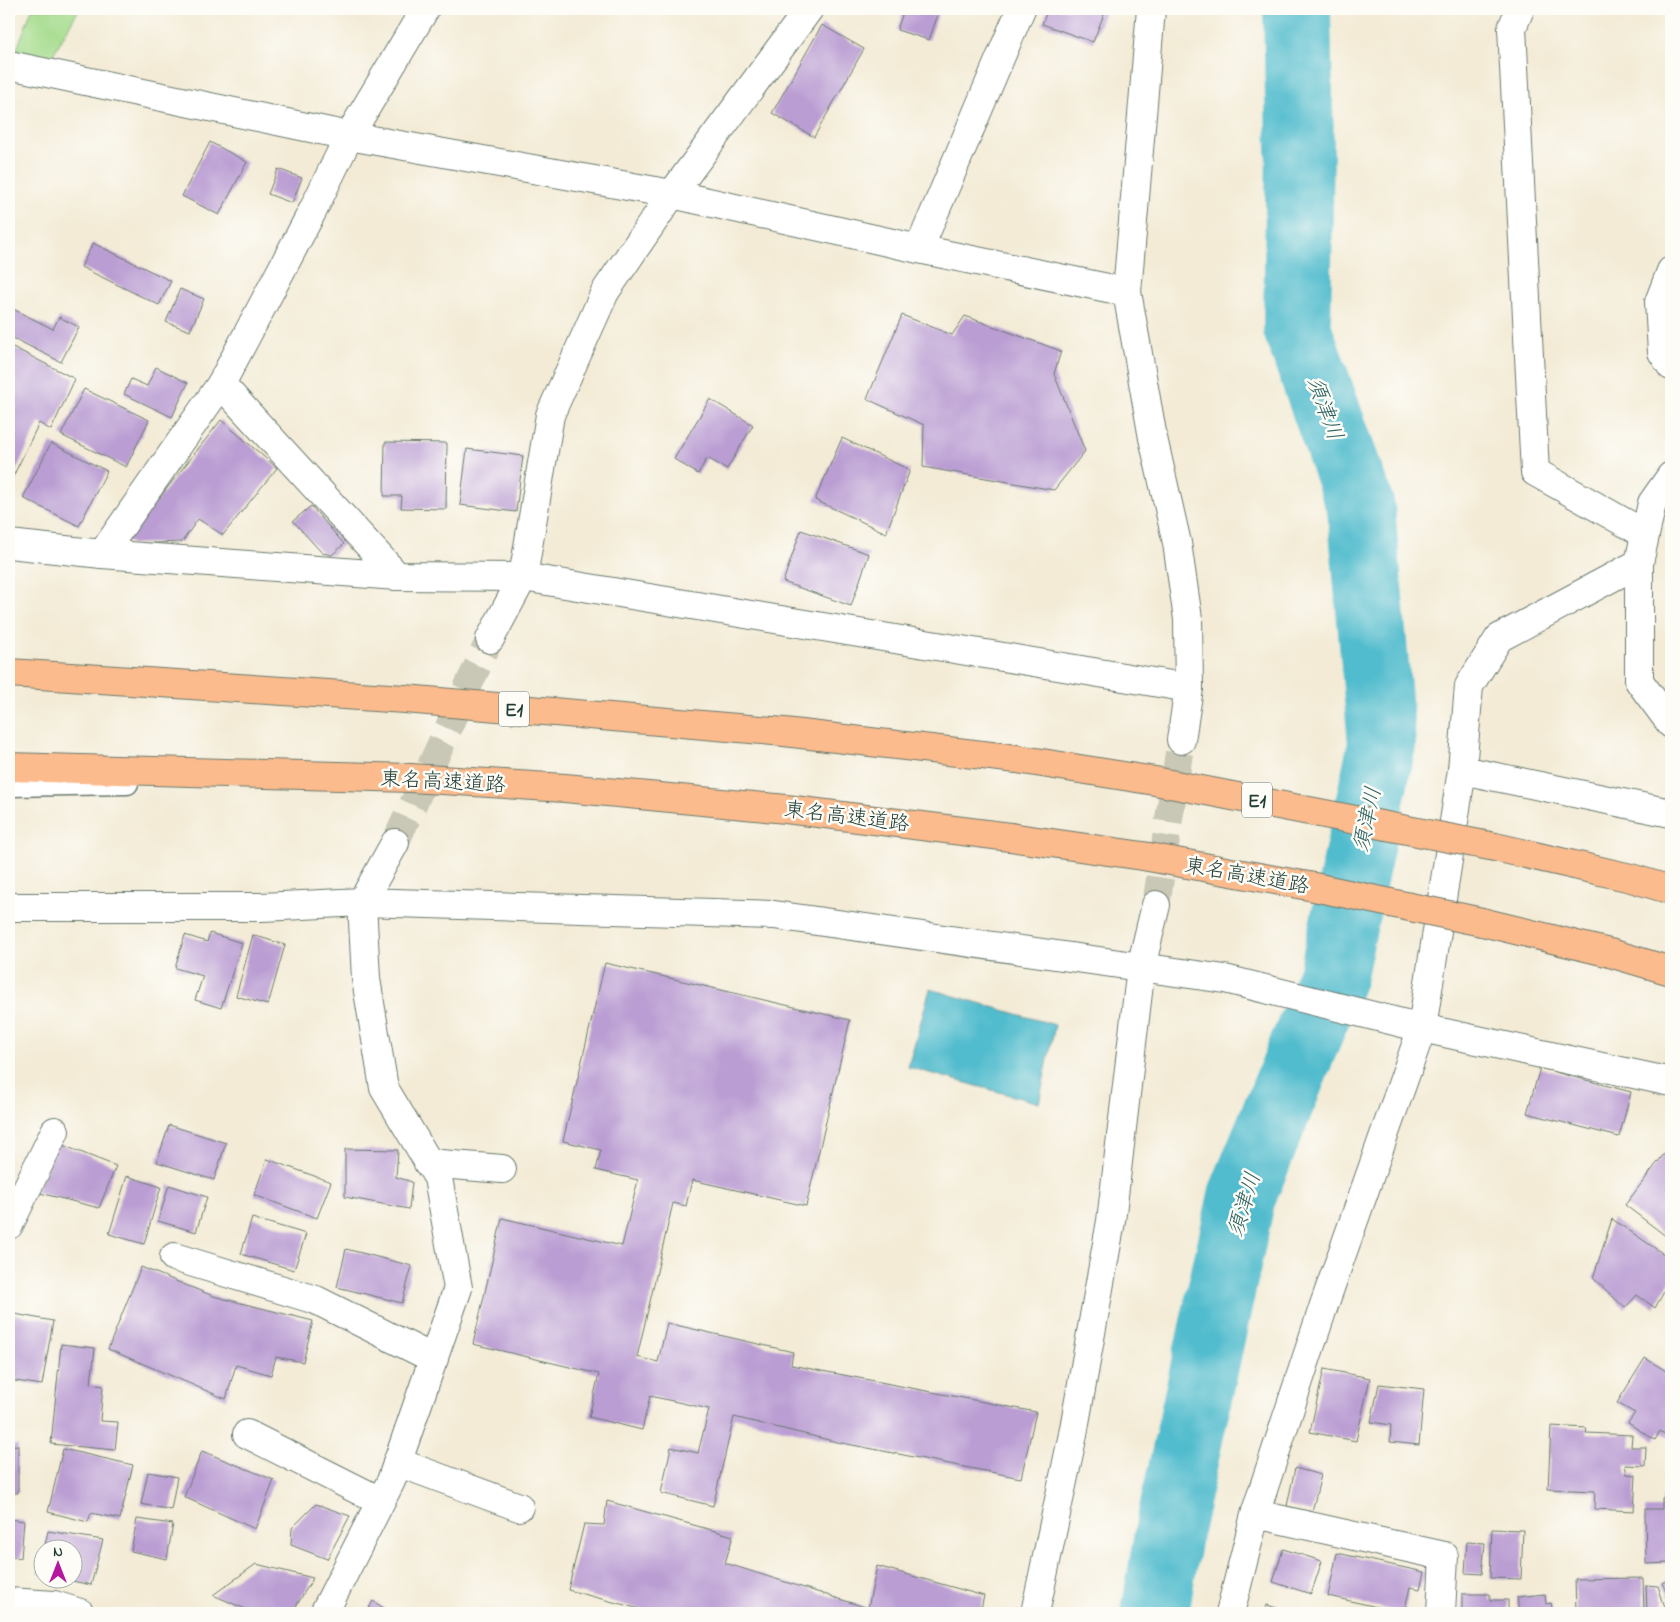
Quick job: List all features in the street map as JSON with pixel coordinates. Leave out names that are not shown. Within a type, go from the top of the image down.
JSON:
[{"type":"highway","name":"E1","points":[[9,673],[405,700],[774,731],[1017,759],[1155,781],[1495,847],[1632,878],[1671,890]]},
{"type":"highway","name":"東名高速道路","points":[[9,767],[410,778],[565,788],[776,808],[1010,837],[1143,856],[1314,887],[1482,922],[1610,953],[1671,971]]},
{"type":"street","points":[[102,554],[221,384],[312,212],[349,136],[425,9]]},
{"type":"street","points":[[490,639],[523,577],[550,415],[605,292],[672,194],[809,9]]},
{"type":"street","points":[[919,249],[1021,9]]},
{"type":"street","points":[[1150,9],[1127,292],[1153,438],[1177,543],[1188,619],[1189,688],[1181,740]]},
{"type":"street","points":[[1520,9],[1512,28],[1535,472],[1645,534]]},
{"type":"street","points":[[9,65],[349,136],[672,194],[919,249],[1127,292]]},
{"type":"street","points":[[1671,271],[1659,302],[1662,352],[1671,366]]},
{"type":"street","points":[[221,384],[397,576]]},
{"type":"street","points":[[1671,476],[1652,503],[1639,563],[1639,681],[1671,724]]},
{"type":"street","points":[[9,544],[102,554],[397,576],[523,577],[1189,688]]},
{"type":"street","points":[[1230,1613],[1256,1514],[1324,1305],[1422,1028],[1462,770],[1469,686],[1499,638],[1639,563]]},
{"type":"street","points":[[1462,770],[1671,813]]},
{"type":"street","points":[[324,1613],[391,1481],[458,1288],[438,1178],[384,1088],[366,979],[362,902],[395,843]]},
{"type":"street","points":[[9,907],[262,907],[362,902],[774,915],[1225,979],[1422,1028],[1671,1082]]},
{"type":"street","points":[[1035,1613],[1074,1434],[1111,1221],[1141,967],[1156,905]]},
{"type":"street","points":[[9,1225],[55,1131]]},
{"type":"street","points":[[428,1163],[502,1169]]},
{"type":"street","points":[[174,1257],[316,1300],[434,1358]]},
{"type":"street","points":[[248,1434],[380,1501]]},
{"type":"street","points":[[397,1462],[519,1507]]},
{"type":"street","points":[[1256,1514],[1444,1556],[1441,1613]]},
{"type":"street","points":[[9,1602],[54,1606],[80,1613]]},
{"type":"lane","points":[[9,663],[92,678]]},
{"type":"lane","points":[[9,785],[410,778]]},
{"type":"green space","points":[[32,9],[79,9],[43,72],[11,65]]},
{"type":"water","points":[[930,989],[1055,1025],[1039,1103],[908,1067]]},
{"type":"building","points":[[904,9],[940,9],[929,40],[897,30]]},
{"type":"building","points":[[1048,9],[1106,9],[1093,42],[1042,24]]},
{"type":"building","points":[[822,25],[864,49],[814,137],[772,113]]},
{"type":"building","points":[[210,142],[247,162],[219,215],[182,196]]},
{"type":"building","points":[[278,169],[302,178],[292,203],[268,194]]},
{"type":"building","points":[[93,243],[171,281],[159,305],[81,267]]},
{"type":"building","points":[[180,289],[204,299],[190,331],[166,322]]},
{"type":"building","points":[[13,309],[53,329],[59,317],[79,327],[61,362],[9,336],[9,317]]},
{"type":"building","points":[[902,315],[952,335],[965,316],[1061,351],[1054,374],[1085,451],[1054,490],[923,467],[924,425],[867,399]]},
{"type":"building","points":[[9,345],[75,379],[51,430],[39,423],[9,485]]},
{"type":"building","points":[[156,367],[188,383],[172,417],[124,394],[131,379],[147,386]]},
{"type":"building","points":[[84,389],[149,420],[126,467],[61,435]]},
{"type":"building","points":[[710,399],[753,425],[727,469],[707,458],[698,474],[674,459]]},
{"type":"building","points":[[221,420],[277,468],[223,535],[198,519],[182,542],[132,544],[126,540]]},
{"type":"building","points":[[842,438],[910,470],[886,533],[815,500]]},
{"type":"building","points":[[385,442],[447,443],[446,509],[401,508],[402,496],[384,496]]},
{"type":"building","points":[[51,443],[107,471],[79,526],[23,498]]},
{"type":"building","points":[[467,449],[523,456],[516,512],[460,505]]},
{"type":"building","points":[[311,506],[344,544],[332,555],[322,553],[293,521]]},
{"type":"building","points":[[801,530],[869,554],[851,606],[783,582]]},
{"type":"building","points":[[210,933],[242,943],[221,1008],[195,1000],[203,976],[175,968],[185,935],[207,942]]},
{"type":"building","points":[[253,935],[285,945],[268,1005],[236,996]]},
{"type":"building","points":[[605,963],[850,1020],[806,1206],[692,1180],[686,1206],[673,1203],[637,1357],[658,1362],[667,1323],[793,1352],[791,1365],[1036,1412],[1021,1478],[837,1442],[734,1417],[713,1506],[661,1493],[671,1447],[698,1453],[709,1409],[650,1396],[642,1430],[589,1417],[599,1374],[473,1344],[502,1218],[622,1246],[638,1180],[596,1170],[601,1150],[563,1141]]},
{"type":"building","points":[[1540,1068],[1631,1092],[1619,1137],[1527,1113]]},
{"type":"building","points":[[169,1125],[226,1143],[214,1180],[157,1162]]},
{"type":"building","points":[[57,1143],[116,1166],[99,1208],[36,1192]]},
{"type":"building","points":[[345,1149],[398,1150],[396,1177],[412,1182],[409,1209],[345,1197]]},
{"type":"building","points":[[1664,1154],[1671,1159],[1671,1240],[1625,1205]]},
{"type":"building","points":[[267,1159],[331,1182],[317,1218],[254,1195]]},
{"type":"building","points":[[127,1176],[161,1187],[144,1244],[109,1234]]},
{"type":"building","points":[[169,1185],[207,1197],[196,1232],[158,1221]]},
{"type":"building","points":[[252,1218],[306,1234],[294,1270],[241,1254]]},
{"type":"building","points":[[1612,1219],[1671,1259],[1671,1279],[1655,1308],[1637,1295],[1625,1308],[1593,1278]]},
{"type":"building","points":[[346,1249],[412,1266],[402,1303],[337,1287]]},
{"type":"building","points":[[141,1267],[213,1296],[313,1321],[303,1362],[276,1357],[271,1375],[236,1365],[226,1399],[108,1349]]},
{"type":"building","points":[[9,1313],[53,1321],[42,1385],[9,1380]]},
{"type":"building","points":[[61,1344],[95,1348],[91,1384],[103,1386],[100,1421],[118,1422],[115,1450],[51,1444]]},
{"type":"building","points":[[1645,1358],[1671,1374],[1671,1438],[1660,1431],[1655,1440],[1628,1423],[1635,1413],[1617,1403]]},
{"type":"building","points":[[1324,1369],[1370,1378],[1356,1441],[1310,1432]]},
{"type":"building","points":[[1379,1384],[1424,1389],[1419,1445],[1390,1442],[1391,1425],[1371,1422]]},
{"type":"building","points":[[1551,1426],[1587,1428],[1586,1433],[1632,1435],[1631,1447],[1646,1447],[1645,1466],[1625,1465],[1627,1474],[1636,1475],[1634,1511],[1594,1509],[1595,1491],[1548,1489]]},
{"type":"building","points":[[18,1445],[18,1493],[9,1493],[9,1446]]},
{"type":"building","points":[[63,1449],[133,1465],[120,1519],[91,1513],[88,1522],[48,1512]]},
{"type":"building","points":[[202,1451],[274,1480],[255,1529],[184,1497]]},
{"type":"building","points":[[1295,1468],[1321,1475],[1312,1512],[1287,1506]]},
{"type":"building","points":[[148,1472],[177,1477],[171,1510],[141,1504]]},
{"type":"building","points":[[1662,1498],[1671,1498],[1671,1563],[1646,1564],[1645,1509],[1662,1509]]},
{"type":"building","points":[[607,1501],[733,1536],[725,1563],[868,1608],[877,1566],[984,1596],[980,1613],[655,1613],[568,1590],[584,1524],[604,1525]]},
{"type":"building","points":[[316,1504],[350,1516],[327,1559],[291,1545],[292,1528]]},
{"type":"building","points":[[9,1519],[24,1521],[21,1558],[9,1556]]},
{"type":"building","points":[[137,1519],[173,1524],[167,1559],[131,1551]]},
{"type":"building","points":[[1492,1529],[1523,1530],[1521,1579],[1490,1578]]},
{"type":"building","points":[[48,1531],[103,1540],[91,1585],[82,1583],[82,1540],[46,1540]]},
{"type":"building","points":[[1467,1542],[1485,1543],[1482,1574],[1465,1573]]},
{"type":"building","points":[[1283,1549],[1322,1561],[1311,1594],[1273,1582]]},
{"type":"building","points":[[1337,1553],[1424,1572],[1420,1589],[1410,1587],[1404,1613],[1328,1596]]},
{"type":"building","points":[[256,1564],[313,1578],[292,1613],[255,1613],[213,1595]]},
{"type":"building","points":[[1643,1578],[1644,1613],[1576,1613],[1575,1579]]},
{"type":"building","points":[[1671,1578],[1671,1600],[1662,1583]]},
{"type":"building","points":[[1646,1585],[1658,1586],[1667,1613],[1647,1613]]},
{"type":"building","points":[[1462,1594],[1490,1594],[1490,1600],[1508,1600],[1508,1613],[1462,1613]]},
{"type":"building","points":[[1545,1594],[1546,1604],[1551,1603],[1553,1613],[1519,1613],[1517,1597]]},
{"type":"building","points":[[373,1601],[390,1612],[366,1613]]},
{"type":"building","points":[[1267,1605],[1294,1613],[1264,1613]]},
{"type":"waterway","name":"須津川","points":[[1155,1613],[1168,1534],[1242,1196],[1333,974],[1382,744],[1361,508],[1297,328],[1300,148],[1297,9]]},
{"type":"tunnel","points":[[395,843],[490,639]]},
{"type":"tunnel","points":[[1156,905],[1181,740]]}]
